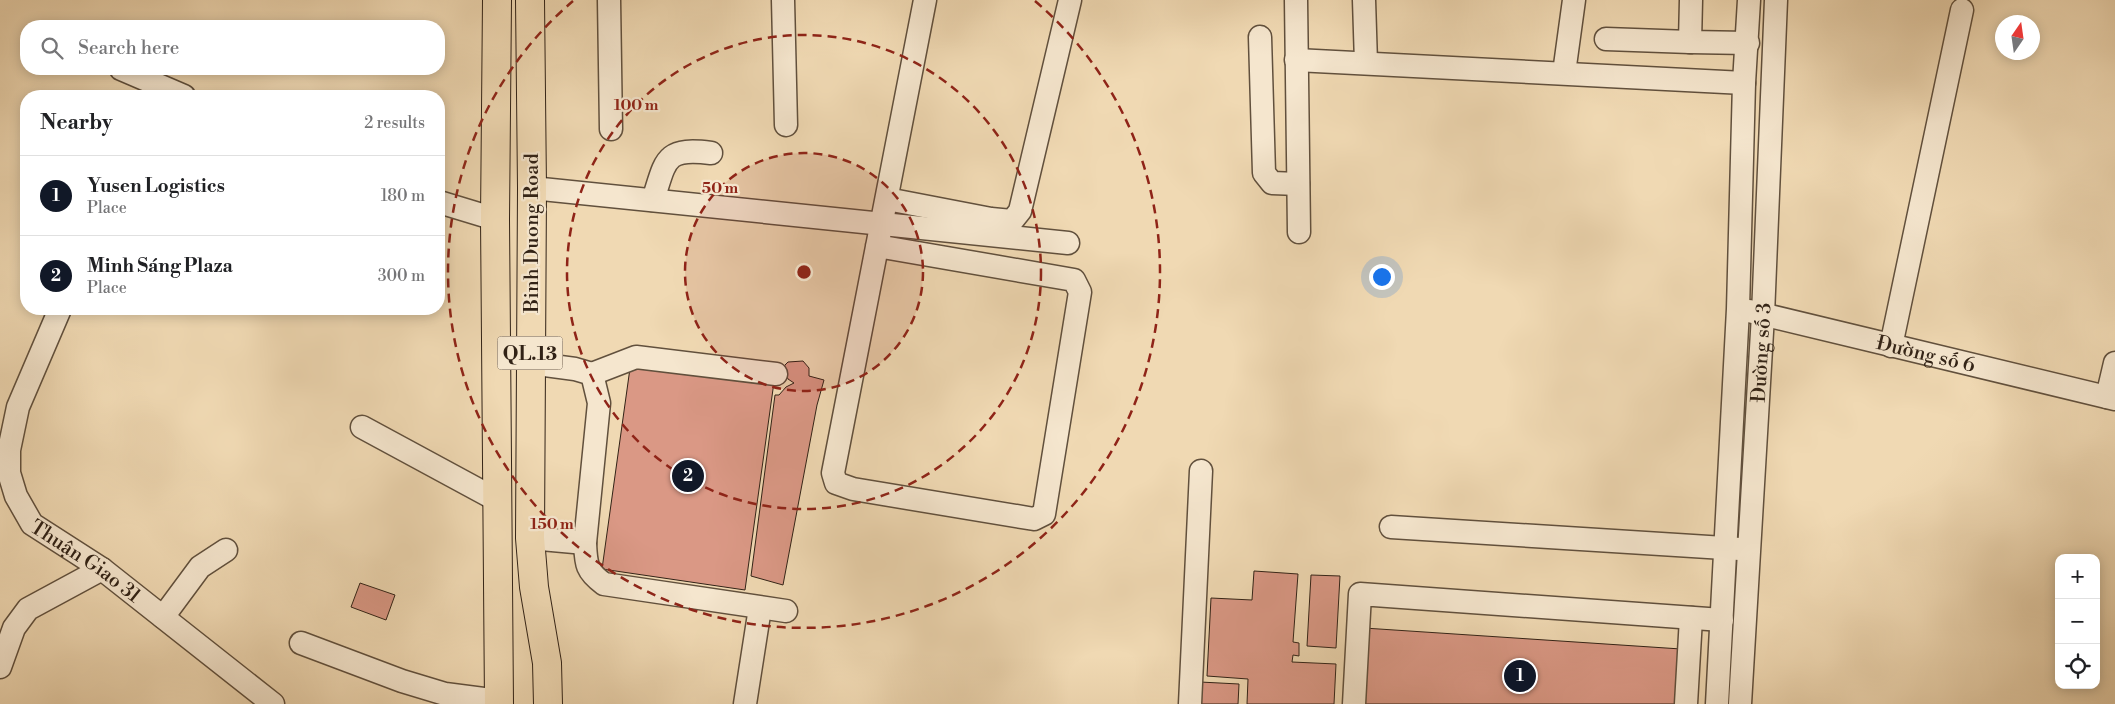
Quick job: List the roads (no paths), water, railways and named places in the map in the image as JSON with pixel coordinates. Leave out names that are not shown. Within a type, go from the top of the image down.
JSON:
[{"type":"highway","name":"Binh Duong Road","points":[[497,0],[495,219],[499,702]]},
{"type":"highway","name":"Binh Duong Road","points":[[530,0],[532,188],[530,538],[534,587],[547,663],[548,704]]},
{"type":"street","points":[[610,0],[611,129]]},
{"type":"street","points":[[783,0],[786,125]]},
{"type":"street","points":[[877,246],[1074,280],[1080,292],[1044,514],[1034,519],[854,489],[836,483],[833,473],[877,246],[926,0]]},
{"type":"street","points":[[887,199],[991,219],[1012,221],[1020,211],[1070,0]]},
{"type":"street","points":[[1296,0],[1299,232]]},
{"type":"street","points":[[1364,0],[1366,63]]},
{"type":"street","points":[[1564,73],[1574,0]]},
{"type":"street","points":[[1690,42],[1692,0]]},
{"type":"street","name":"Đường số 3","points":[[1718,704],[1738,309],[1744,83],[1748,43],[1749,0]]},
{"type":"street","name":"Đường số 3","points":[[1740,704],[1762,315],[1776,0]]},
{"type":"street","points":[[1890,346],[1962,10]]},
{"type":"street","points":[[1260,37],[1264,174],[1272,183],[1298,184]]},
{"type":"street","points":[[1606,39],[1748,43]]},
{"type":"street","points":[[1296,60],[1744,83]]},
{"type":"street","points":[[135,75],[170,90]]},
{"type":"street","points":[[653,200],[665,165],[675,154],[688,150],[711,153]]},
{"type":"street","points":[[532,188],[1068,243]]},
{"type":"street","points":[[445,204],[495,219]]},
{"type":"street","name":"Đường số 6","points":[[1738,309],[2111,398]]},
{"type":"street","name":"Thuận Giao 31","points":[[57,315],[9,403],[9,450],[4,463],[16,496],[32,524],[102,569],[273,704]]},
{"type":"street","points":[[530,363],[575,369],[592,374],[636,356],[776,374]]},
{"type":"street","points":[[2111,398],[2115,363]]},
{"type":"street","points":[[592,374],[598,403],[585,542],[590,574],[604,584],[786,612]]},
{"type":"street","points":[[362,427],[497,500]]},
{"type":"street","points":[[1190,704],[1201,471]]},
{"type":"street","points":[[1391,527],[1726,550],[1748,549]]},
{"type":"street","points":[[530,538],[585,542]]},
{"type":"street","points":[[162,617],[200,567],[226,550]]},
{"type":"street","points":[[0,667],[14,628],[28,609],[102,569]]},
{"type":"street","points":[[1354,704],[1360,594],[1722,620]]},
{"type":"street","points":[[745,704],[760,608]]},
{"type":"street","points":[[1686,704],[1691,618]]},
{"type":"street","points":[[301,643],[436,692],[499,702]]},
{"type":"place","name":"Minh Sáng Plaza","points":[[688,476]]},
{"type":"place","name":"Yusen Logistics","points":[[1520,676]]}]
